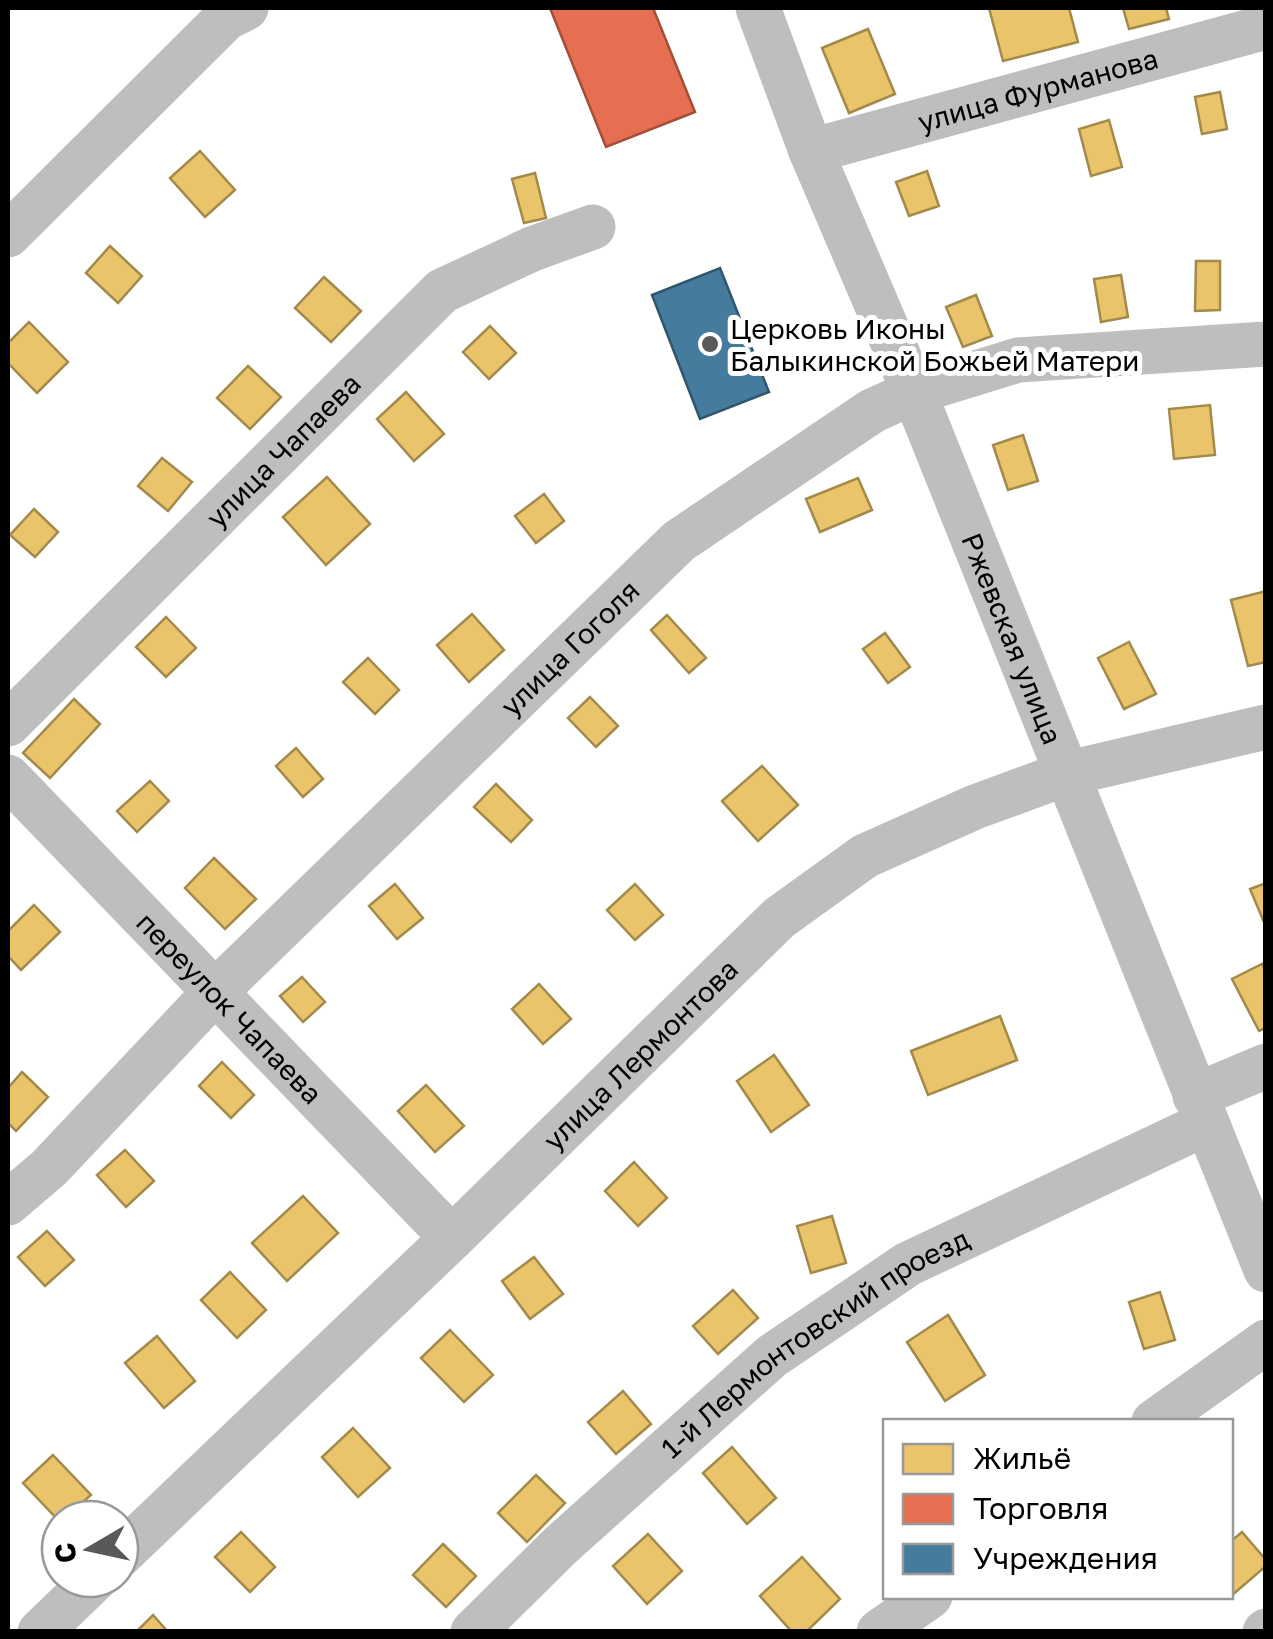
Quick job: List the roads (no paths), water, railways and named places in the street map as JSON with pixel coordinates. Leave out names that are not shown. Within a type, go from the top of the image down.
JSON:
[{"type":"street","name":"Ржевская улица","points":[[758,8],[811,151],[914,392],[1266,1270]]},
{"type":"street","points":[[8,235],[230,11]]},
{"type":"street","name":"улица Фурманова","points":[[811,151],[1266,27]]},
{"type":"street","name":"улица Чапаева","points":[[8,724],[442,292],[532,248],[593,227]]},
{"type":"street","name":"улица Гоголя","points":[[8,1203],[49,1168],[214,993],[679,541],[872,411],[914,392],[1018,360],[1266,344]]},
{"type":"street","name":"улица Лермонтова","points":[[140,1536],[779,918],[865,856],[975,807],[1065,774],[1266,727]]},
{"type":"street","name":"переулок Чапаева","points":[[8,776],[452,1238]]},
{"type":"street","name":"1-й Лермонтовский проезд","points":[[472,1632],[561,1545],[772,1356],[908,1264],[1201,1109],[1266,1066]]},
{"type":"street","points":[[1158,1419],[1266,1342]]},
{"type":"street","points":[[40,1632],[74,1599]]},
{"type":"street","points":[[878,1632],[926,1599]]},
{"type":"place","name":"Церковь Иконы Балыкинской Божьей Матери","points":[[710,344]]}]
